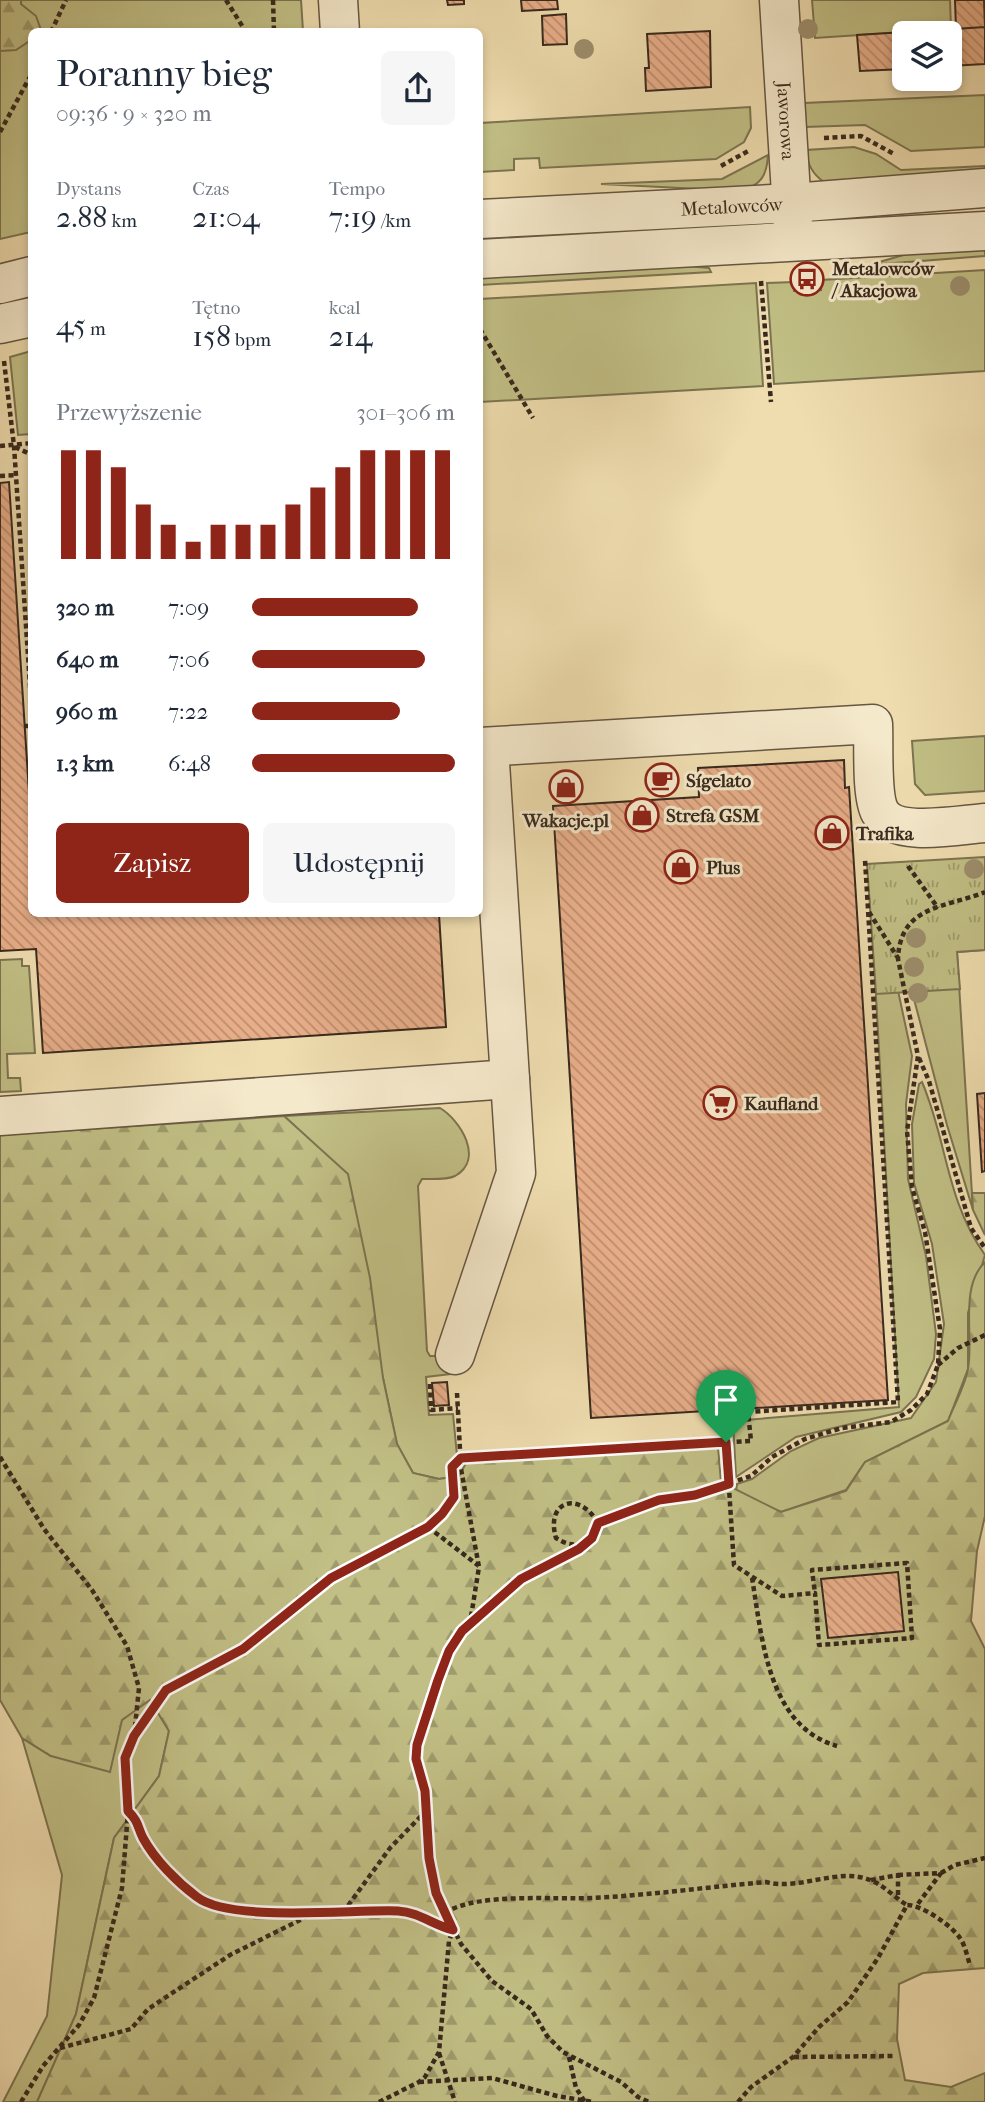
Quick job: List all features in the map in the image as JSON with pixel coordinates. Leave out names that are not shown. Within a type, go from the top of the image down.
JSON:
[{"type":"street","points":[[338,0],[340,28]]},
{"type":"street","name":"Jaworowa","points":[[779,0],[794,242]]},
{"type":"street","name":"Metalowców","points":[[483,219],[792,203],[985,188]]},
{"type":"street","name":"Metalowców","points":[[483,259],[985,231]]},
{"type":"street","points":[[0,284],[28,277]]},
{"type":"street","points":[[2,339],[28,320]]},
{"type":"street","points":[[455,1366],[516,1173],[484,747],[873,724],[879,811],[890,824],[905,828],[985,823]]},
{"type":"street","points":[[0,1116],[510,1079]]},
{"type":"path","points":[[53,28],[66,0]]},
{"type":"path","points":[[226,0],[244,28]]},
{"type":"path","points":[[273,0],[274,28]]},
{"type":"path","points":[[0,132],[28,80]]},
{"type":"path","points":[[819,138],[861,136],[897,156]]},
{"type":"path","points":[[760,275],[771,402]]},
{"type":"path","points":[[483,334],[533,418]]},
{"type":"path","points":[[2,339],[14,446],[28,667]]},
{"type":"path","points":[[0,446],[28,444]]},
{"type":"path","points":[[14,446],[28,453]]},
{"type":"path","points":[[0,476],[16,475]]},
{"type":"path","points":[[10,513],[18,512]]},
{"type":"path","points":[[15,592],[23,592]]},
{"type":"path","points":[[20,656],[27,655]]},
{"type":"path","points":[[21,2102],[44,2066],[79,2025],[94,1998],[122,1888],[128,1811],[125,1758],[134,1736],[166,1690],[174,1684],[201,1674],[243,1649],[340,1573],[428,1527],[454,1497],[452,1467],[461,1458],[751,1441],[748,1412],[898,1402],[864,847]]},
{"type":"path","points":[[902,858],[938,908]]},
{"type":"path","points":[[865,860],[877,859]]},
{"type":"path","points":[[898,959],[904,931],[917,914],[985,892]]},
{"type":"path","points":[[868,910],[898,959],[918,1056],[929,1081],[971,1228],[985,1248]]},
{"type":"path","points":[[644,2102],[621,2081],[569,2057],[547,2036],[531,2010],[479,1969],[453,1930],[445,1913],[429,1858],[425,1791],[417,1770],[417,1745],[449,1651],[470,1624],[521,1579],[579,1549],[592,1538],[598,1523],[659,1500],[695,1495],[751,1476],[772,1457],[804,1439],[842,1428],[891,1422],[911,1410],[927,1394],[937,1365],[940,1329],[925,1232],[912,1187],[907,1131],[918,1056]]},
{"type":"path","points":[[937,1365],[958,1348],[985,1335]]},
{"type":"path","points":[[458,1408],[432,1410],[429,1379],[455,1366],[458,1408],[461,1458],[479,1567],[470,1624]]},
{"type":"path","points":[[726,1442],[734,1565],[782,1596],[815,1593]]},
{"type":"path","points":[[0,1457],[44,1529],[92,1590],[127,1646],[139,1688],[134,1736]]},
{"type":"path","points":[[584,1543],[568,1545],[556,1538],[552,1525],[556,1512],[566,1503],[579,1503],[591,1511],[598,1523]]},
{"type":"path","points":[[428,1527],[479,1567]]},
{"type":"path","points":[[907,1563],[912,1638],[819,1645],[815,1593],[812,1570],[907,1563]]},
{"type":"path","points":[[752,1577],[771,1680],[811,1735],[837,1746]]},
{"type":"path","points":[[128,1811],[139,1822],[142,1836],[159,1861],[201,1900],[247,1910],[311,1915],[400,1911],[423,1916],[453,1930]]},
{"type":"path","points":[[336,1914],[347,1907],[390,1848],[425,1811]]},
{"type":"path","points":[[445,1913],[455,1906],[516,1899],[596,1898],[766,1882],[782,1886],[836,1878],[870,1880],[898,1875],[941,1873],[955,1866],[985,1858]]},
{"type":"path","points":[[916,1905],[941,1873]]},
{"type":"path","points":[[898,1875],[899,1900]]},
{"type":"path","points":[[870,1880],[907,1905],[926,1908],[961,1939],[970,1965]]},
{"type":"path","points":[[738,2102],[751,2087],[793,2057],[819,2027],[848,2002],[878,1958],[907,1905]]},
{"type":"path","points":[[60,2048],[131,2029],[148,2009],[230,1955],[311,1915]]},
{"type":"path","points":[[453,1930],[449,1941],[439,2052],[455,2102]]},
{"type":"path","points":[[379,2102],[425,2077],[439,2052]]},
{"type":"path","points":[[793,2057],[893,2056]]},
{"type":"path","points":[[569,2057],[576,2088],[584,2101]]},
{"type":"path","points":[[419,2082],[492,2078],[557,2096],[593,2102]]},
{"type":"green space","points":[[0,0],[301,0],[303,28],[28,28],[28,233],[0,239]]},
{"type":"green space","points":[[0,0],[21,0],[21,4],[36,16],[40,28],[28,28],[28,42],[16,50],[0,51]]},
{"type":"green space","points":[[812,0],[950,0],[951,21],[892,21],[892,33],[815,38]]},
{"type":"green space","points":[[985,95],[985,147],[911,151],[865,125],[805,127],[804,103]]},
{"type":"green space","points":[[750,107],[751,128],[744,142],[716,159],[540,168],[539,158],[514,159],[514,170],[483,172],[483,123]]},
{"type":"green space","points":[[854,147],[876,154],[901,170],[985,166],[985,176],[824,182],[816,176],[809,164],[806,150]]},
{"type":"green space","points":[[768,155],[762,179],[740,191],[601,184],[722,179]]},
{"type":"green space","points":[[985,242],[985,256],[869,265],[938,245]]},
{"type":"green space","points":[[618,260],[709,268],[711,272],[483,285],[483,269]]},
{"type":"green space","points":[[985,270],[985,371],[774,384],[767,283],[794,282],[794,291],[821,290],[821,280]]},
{"type":"green space","points":[[756,283],[763,386],[483,402],[483,299]]},
{"type":"green space","points":[[28,352],[28,434],[18,435],[10,357]]},
{"type":"green space","points":[[985,736],[985,791],[925,795],[915,784],[912,741]]},
{"type":"green space","points":[[985,857],[985,950],[957,952],[960,989],[876,994],[867,864]]},
{"type":"green space","points":[[872,925],[897,986],[912,1056],[906,1104],[908,1179],[926,1256],[936,1334],[934,1359],[916,1397],[901,1412],[796,1437],[736,1477],[733,1421],[899,1407]]},
{"type":"green space","points":[[909,932],[985,950],[957,952],[973,1210],[947,1125],[909,980]]},
{"type":"green space","points":[[22,959],[22,966],[29,966],[35,1053],[7,1054],[8,1078],[20,1078],[21,1091],[0,1092],[0,960]]},
{"type":"green space","points":[[922,1082],[962,1213],[985,1255],[968,1313],[968,1369],[948,1421],[865,1462],[846,1490],[781,1512],[736,1492],[737,1484],[752,1479],[791,1451],[819,1438],[911,1418],[936,1382],[944,1324],[932,1244],[914,1183],[912,1124],[919,1084]]},
{"type":"green space","points":[[440,1108],[455,1121],[469,1150],[464,1169],[455,1176],[422,1179],[418,1186],[427,1351],[430,1356],[449,1356],[452,1374],[426,1377],[429,1415],[453,1414],[459,1476],[439,1479],[413,1473],[397,1444],[383,1378],[309,1139],[284,1116]]},
{"type":"green space","points":[[284,1116],[348,1174],[370,1278],[383,1378],[397,1444],[413,1473],[439,1479],[459,1476],[466,1463],[718,1447],[721,1482],[781,1512],[846,1491],[865,1462],[948,1421],[967,1375],[972,1285],[985,1262],[985,1516],[977,1551],[971,1621],[985,1649],[985,1968],[923,1973],[899,1984],[897,2039],[905,2080],[951,2087],[985,2073],[985,2102],[37,2102],[76,2014],[114,1838],[159,1776],[169,1731],[150,1700],[122,1720],[110,1772],[51,1756],[22,1738],[0,1700],[0,1135]]},
{"type":"green space","points":[[972,1193],[985,1193],[985,1235],[973,1210]]},
{"type":"green space","points":[[150,1699],[169,1731],[159,1776],[114,1838],[76,2014],[37,2102],[3,2102],[47,2016],[62,1875],[22,1738],[51,1756],[122,1720]]},
{"type":"building","points":[[447,0],[464,0],[464,4],[448,5]]},
{"type":"building","points":[[521,0],[557,0],[558,9],[522,11]]},
{"type":"building","points":[[955,0],[984,0],[985,27],[962,29],[962,21],[956,21]]},
{"type":"building","points":[[566,14],[567,44],[543,45],[542,16]]},
{"type":"building","points":[[985,27],[985,64],[962,65],[962,28]]},
{"type":"building","points":[[710,31],[711,87],[646,91],[645,68],[649,68],[647,34]]},
{"type":"building","points":[[892,33],[892,70],[860,71],[857,35]]},
{"type":"building","points":[[9,482],[28,777],[28,917],[439,917],[446,1027],[43,1053],[36,949],[0,951],[0,483]]},
{"type":"building","name":"Kaufland","points":[[844,760],[845,788],[849,787],[888,1400],[591,1418],[553,806],[699,797],[698,768]]},
{"type":"building","points":[[985,1093],[985,1171],[982,1172],[977,1094]]},
{"type":"building","points":[[447,1382],[449,1405],[434,1406],[432,1383]]},
{"type":"building","points":[[898,1572],[904,1631],[828,1638],[821,1579]]},
{"type":"place","name":"Metalowców / Akacjowa","points":[[807,279]]},
{"type":"place","name":"Sígelato","points":[[662,780]]},
{"type":"place","name":"Wakacje.pl","points":[[566,787]]},
{"type":"place","name":"Strefa GSM","points":[[642,815]]},
{"type":"place","name":"Trafika","points":[[832,833]]},
{"type":"place","name":"Plus","points":[[681,867]]},
{"type":"place","name":"Kaufland","points":[[720,1103]]},
{"type":"route","points":[[726,1442],[729,1484],[695,1495],[659,1500],[598,1523],[592,1538],[579,1549],[521,1579],[456,1638],[438,1680],[417,1745],[416,1759],[425,1791],[425,1826],[436,1893],[453,1930],[423,1916],[400,1911],[311,1915],[247,1910],[201,1900],[153,1853],[142,1836],[139,1822],[128,1811],[125,1758],[134,1736],[149,1719],[166,1690],[174,1684],[201,1674],[243,1649],[331,1578],[388,1547],[410,1539],[428,1527],[449,1506],[454,1497],[452,1467],[461,1458],[726,1442]]}]
